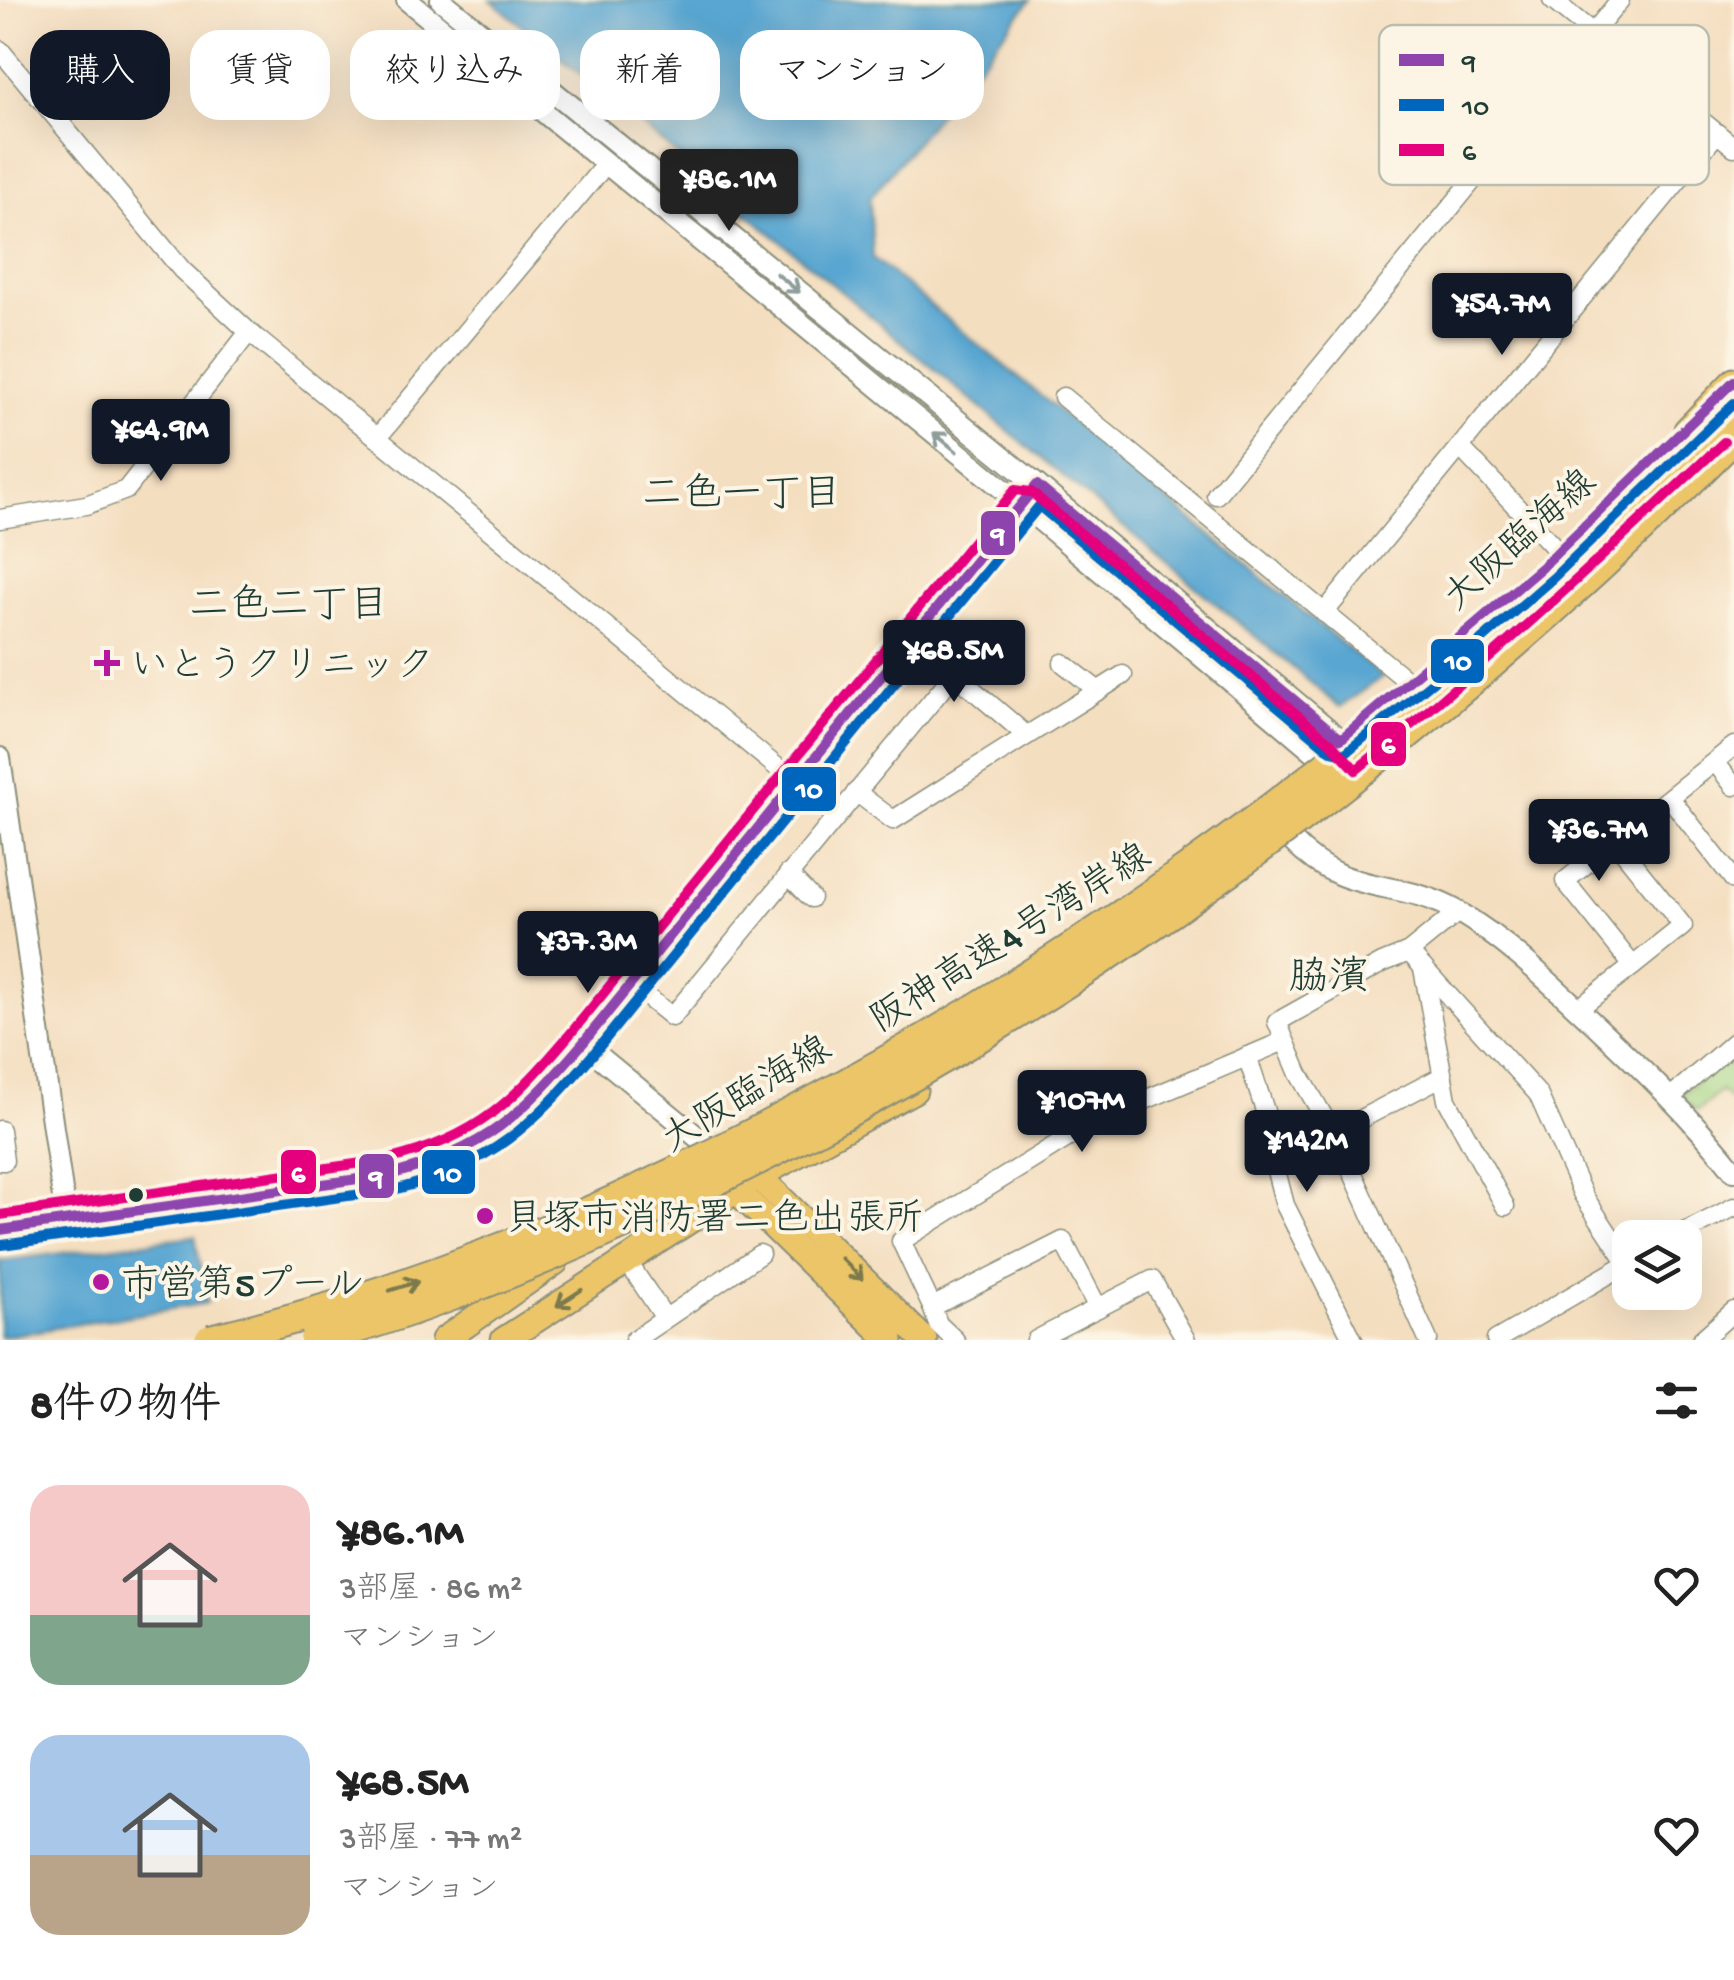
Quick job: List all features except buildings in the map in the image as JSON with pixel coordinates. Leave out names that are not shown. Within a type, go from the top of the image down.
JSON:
[{"type":"highway","name":"阪神高速4号湾岸線","points":[[210,1340],[346,1305],[542,1234],[703,1160],[953,1024],[1144,902],[1340,756],[1552,578],[1734,404]]},
{"type":"highway","name":"阪神高速4号湾岸線","points":[[316,1340],[473,1288],[688,1194],[872,1100],[1062,986],[1252,855],[1447,701],[1567,596],[1734,436]]},
{"type":"main road","name":"大阪臨海線","points":[[444,1340],[713,1150],[1004,980],[1170,869],[1410,683],[1645,474],[1734,382]]},
{"type":"main road","name":"大阪臨海線","points":[[504,1340],[747,1183],[1021,1027],[1163,933],[1292,840],[1449,715],[1549,628],[1734,453]]},
{"type":"main road","points":[[713,1150],[924,1340]]},
{"type":"main road","points":[[747,1183],[890,1340]]},
{"type":"street","points":[[407,0],[1021,504],[1331,747],[1377,771]]},
{"type":"street","points":[[442,0],[1037,485],[1331,747],[1355,790]]},
{"type":"street","points":[[1552,0],[1584,25]]},
{"type":"street","points":[[1600,25],[1620,0]]},
{"type":"street","points":[[0,50],[182,270],[249,332],[795,782],[838,813]]},
{"type":"street","points":[[1709,126],[1734,147]]},
{"type":"street","points":[[1709,141],[1716,132]]},
{"type":"street","points":[[377,438],[605,164]]},
{"type":"street","points":[[1216,495],[1470,185]]},
{"type":"street","points":[[1324,613],[1673,185]]},
{"type":"street","points":[[0,519],[86,504],[126,490],[249,332]]},
{"type":"street","points":[[1063,397],[1410,683]]},
{"type":"street","points":[[1460,448],[1559,552]]},
{"type":"street","points":[[0,1230],[432,1166],[473,1149],[496,1134],[532,1102],[583,1043],[1037,485]]},
{"type":"street","points":[[913,639],[1026,734]]},
{"type":"street","points":[[1063,662],[1096,689]]},
{"type":"street","points":[[630,982],[672,1017],[954,674]]},
{"type":"street","points":[[856,792],[894,820],[1123,675]]},
{"type":"street","points":[[1632,966],[1565,881],[1734,746]]},
{"type":"street","points":[[0,758],[6,840],[66,1219]]},
{"type":"street","points":[[1715,762],[1734,786]]},
{"type":"street","points":[[1670,798],[1734,880]]},
{"type":"street","points":[[1292,840],[1310,860],[1329,872],[1438,902],[1502,942],[1697,1123],[1734,1171]]},
{"type":"street","points":[[1578,1009],[1683,926],[1616,841]]},
{"type":"street","points":[[788,874],[811,898]]},
{"type":"street","points":[[1428,1340],[1334,1133],[1299,1074],[1277,1022],[1409,952],[1458,912]]},
{"type":"street","points":[[1409,952],[1538,1094],[1583,1195],[1612,1237]]},
{"type":"street","points":[[1423,967],[1447,1100],[1505,1206]]},
{"type":"street","points":[[956,1340],[938,1324],[901,1241],[1093,1122],[1284,1041]]},
{"type":"street","points":[[1671,1098],[1734,1042]]},
{"type":"street","points":[[583,1043],[713,1150]]},
{"type":"street","points":[[1247,1056],[1270,1126],[1285,1205],[1352,1340]]},
{"type":"street","points":[[1334,1133],[1443,1076]]},
{"type":"street","points":[[0,1130],[4,1161],[0,1161]]},
{"type":"street","points":[[1702,1223],[1734,1207]]},
{"type":"street","points":[[932,1307],[1063,1241],[1098,1308]]},
{"type":"street","points":[[634,1340],[760,1254]]},
{"type":"street","points":[[628,1260],[665,1318]]},
{"type":"street","points":[[1496,1340],[1612,1272]]},
{"type":"street","points":[[1036,1340],[1152,1280],[1186,1340]]},
{"type":"street","points":[[1701,1340],[1734,1311]]},
{"type":"green space","points":[[1734,1050],[1734,1103],[1721,1091],[1697,1111],[1680,1096]]},
{"type":"water","points":[[491,0],[1031,0],[984,58],[984,30],[740,30],[740,120],[933,120],[870,198],[873,258],[1383,677],[1340,707],[635,120],[720,120],[720,30],[580,30],[580,74],[560,57],[560,30],[527,30]]},
{"type":"water","name":"市営第5プール","points":[[195,1236],[207,1303],[0,1337],[0,1261]]},
{"type":"transit line","name":"9","points":[[0,1230],[393,1174],[453,1153],[500,1126],[541,1090],[583,1043],[1037,485],[1341,739],[1543,566],[1734,381]]},
{"type":"transit line","name":"10","points":[[2,1245],[397,1189],[460,1167],[508,1139],[551,1101],[595,1052],[1039,506],[1331,751],[1344,754],[1553,578],[1734,403]]},
{"type":"transit line","name":"6","points":[[0,1215],[390,1159],[448,1140],[492,1113],[531,1078],[571,1033],[1015,490],[1031,492],[1331,743],[1356,770],[1497,651],[1724,442]]},
{"type":"place","name":"いとうクリニック","points":[[107,663]]},
{"type":"place","name":"貝塚市消防署二色出張所","points":[[485,1216]]},
{"type":"place","name":"市営第5プール","points":[[101,1282]]},
{"type":"district","name":"二色一丁目","points":[[742,491]]},
{"type":"district","name":"二色二丁目","points":[[289,602]]},
{"type":"district","name":"脇濱","points":[[1329,974]]}]
